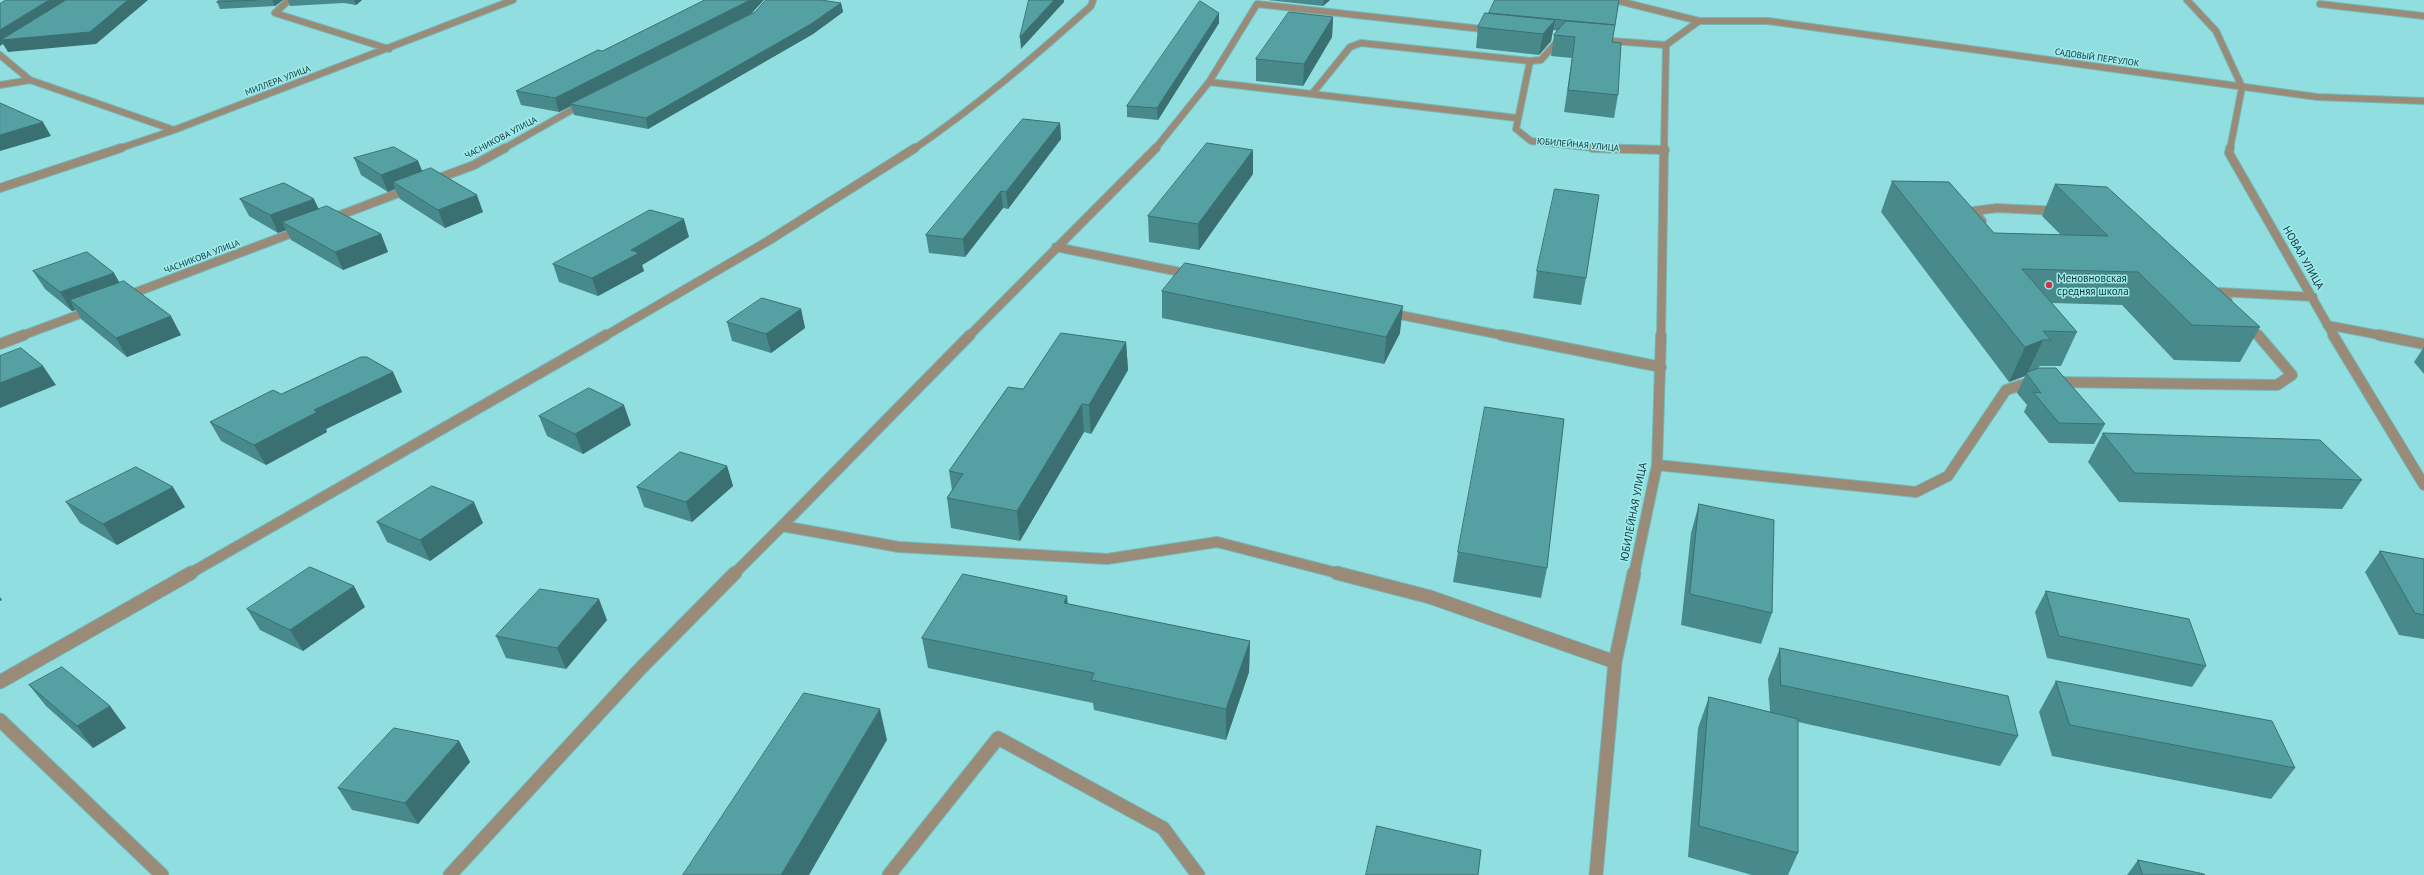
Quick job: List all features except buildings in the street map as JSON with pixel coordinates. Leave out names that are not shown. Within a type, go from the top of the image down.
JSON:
[{"type":"street","points":[[289,0],[274,13],[388,49]]},
{"type":"street","name":"МИЛЛЕРА УЛИЦА","points":[[0,188],[174,130],[513,0]]},
{"type":"street","points":[[1615,0],[1699,21]]},
{"type":"street","points":[[2187,0],[2216,31],[2242,87]]},
{"type":"street","points":[[0,682],[460,420],[714,272],[856,186],[964,113],[1029,61],[1094,2]]},
{"type":"street","points":[[450,875],[639,670],[1167,136],[1209,82],[1260,2],[1498,30]]},
{"type":"street","points":[[2320,4],[2424,16]]},
{"type":"street","points":[[1591,40],[1666,45],[1699,21]]},
{"type":"street","name":"САДОВЫЙ ПЕРЕУЛОК","points":[[1699,21],[1768,21],[2317,97],[2424,102]]},
{"type":"street","points":[[1553,36],[1568,38]]},
{"type":"street","points":[[1312,94],[1350,47],[1361,43],[1530,61],[1541,60],[1561,37]]},
{"type":"street","name":"ЮБИЛЕЙНАЯ УЛИЦА","points":[[1596,875],[1615,662],[1657,465],[1661,367],[1666,45]]},
{"type":"street","points":[[0,52],[6,48]]},
{"type":"street","points":[[0,55],[30,80],[174,130]]},
{"type":"street","points":[[1209,82],[1517,118],[1530,61]]},
{"type":"street","points":[[0,85],[30,80]]},
{"type":"street","name":"НОВАЯ УЛИЦА","points":[[2242,87],[2229,153],[2313,297],[2327,325],[2423,483]]},
{"type":"street","name":"ЧАСНИКОВА УЛИЦА","points":[[118,299],[474,165],[592,99]]},
{"type":"street","name":"ЮБИЛЕЙНАЯ УЛИЦА","points":[[1517,118],[1516,129],[1531,141],[1617,150],[1665,150]]},
{"type":"street","points":[[1989,228],[1974,211],[1997,208],[2067,211]]},
{"type":"street","points":[[1056,247],[1203,276]]},
{"type":"street","points":[[1657,465],[1916,492],[1948,476],[2006,390],[2029,381],[2277,386],[2292,375],[2217,289],[2313,297]]},
{"type":"street","points":[[0,344],[96,308]]},
{"type":"street","points":[[1382,312],[1661,367]]},
{"type":"street","points":[[2327,325],[2424,344]]},
{"type":"street","points":[[782,526],[899,548],[1107,559],[1217,542],[1430,597],[1615,662]]},
{"type":"street","points":[[0,720],[162,875]]},
{"type":"street","points":[[888,875],[998,738],[1164,828],[1198,875]]},
{"type":"place","name":"Меновновская средняя школа","points":[[2049,285]]}]
